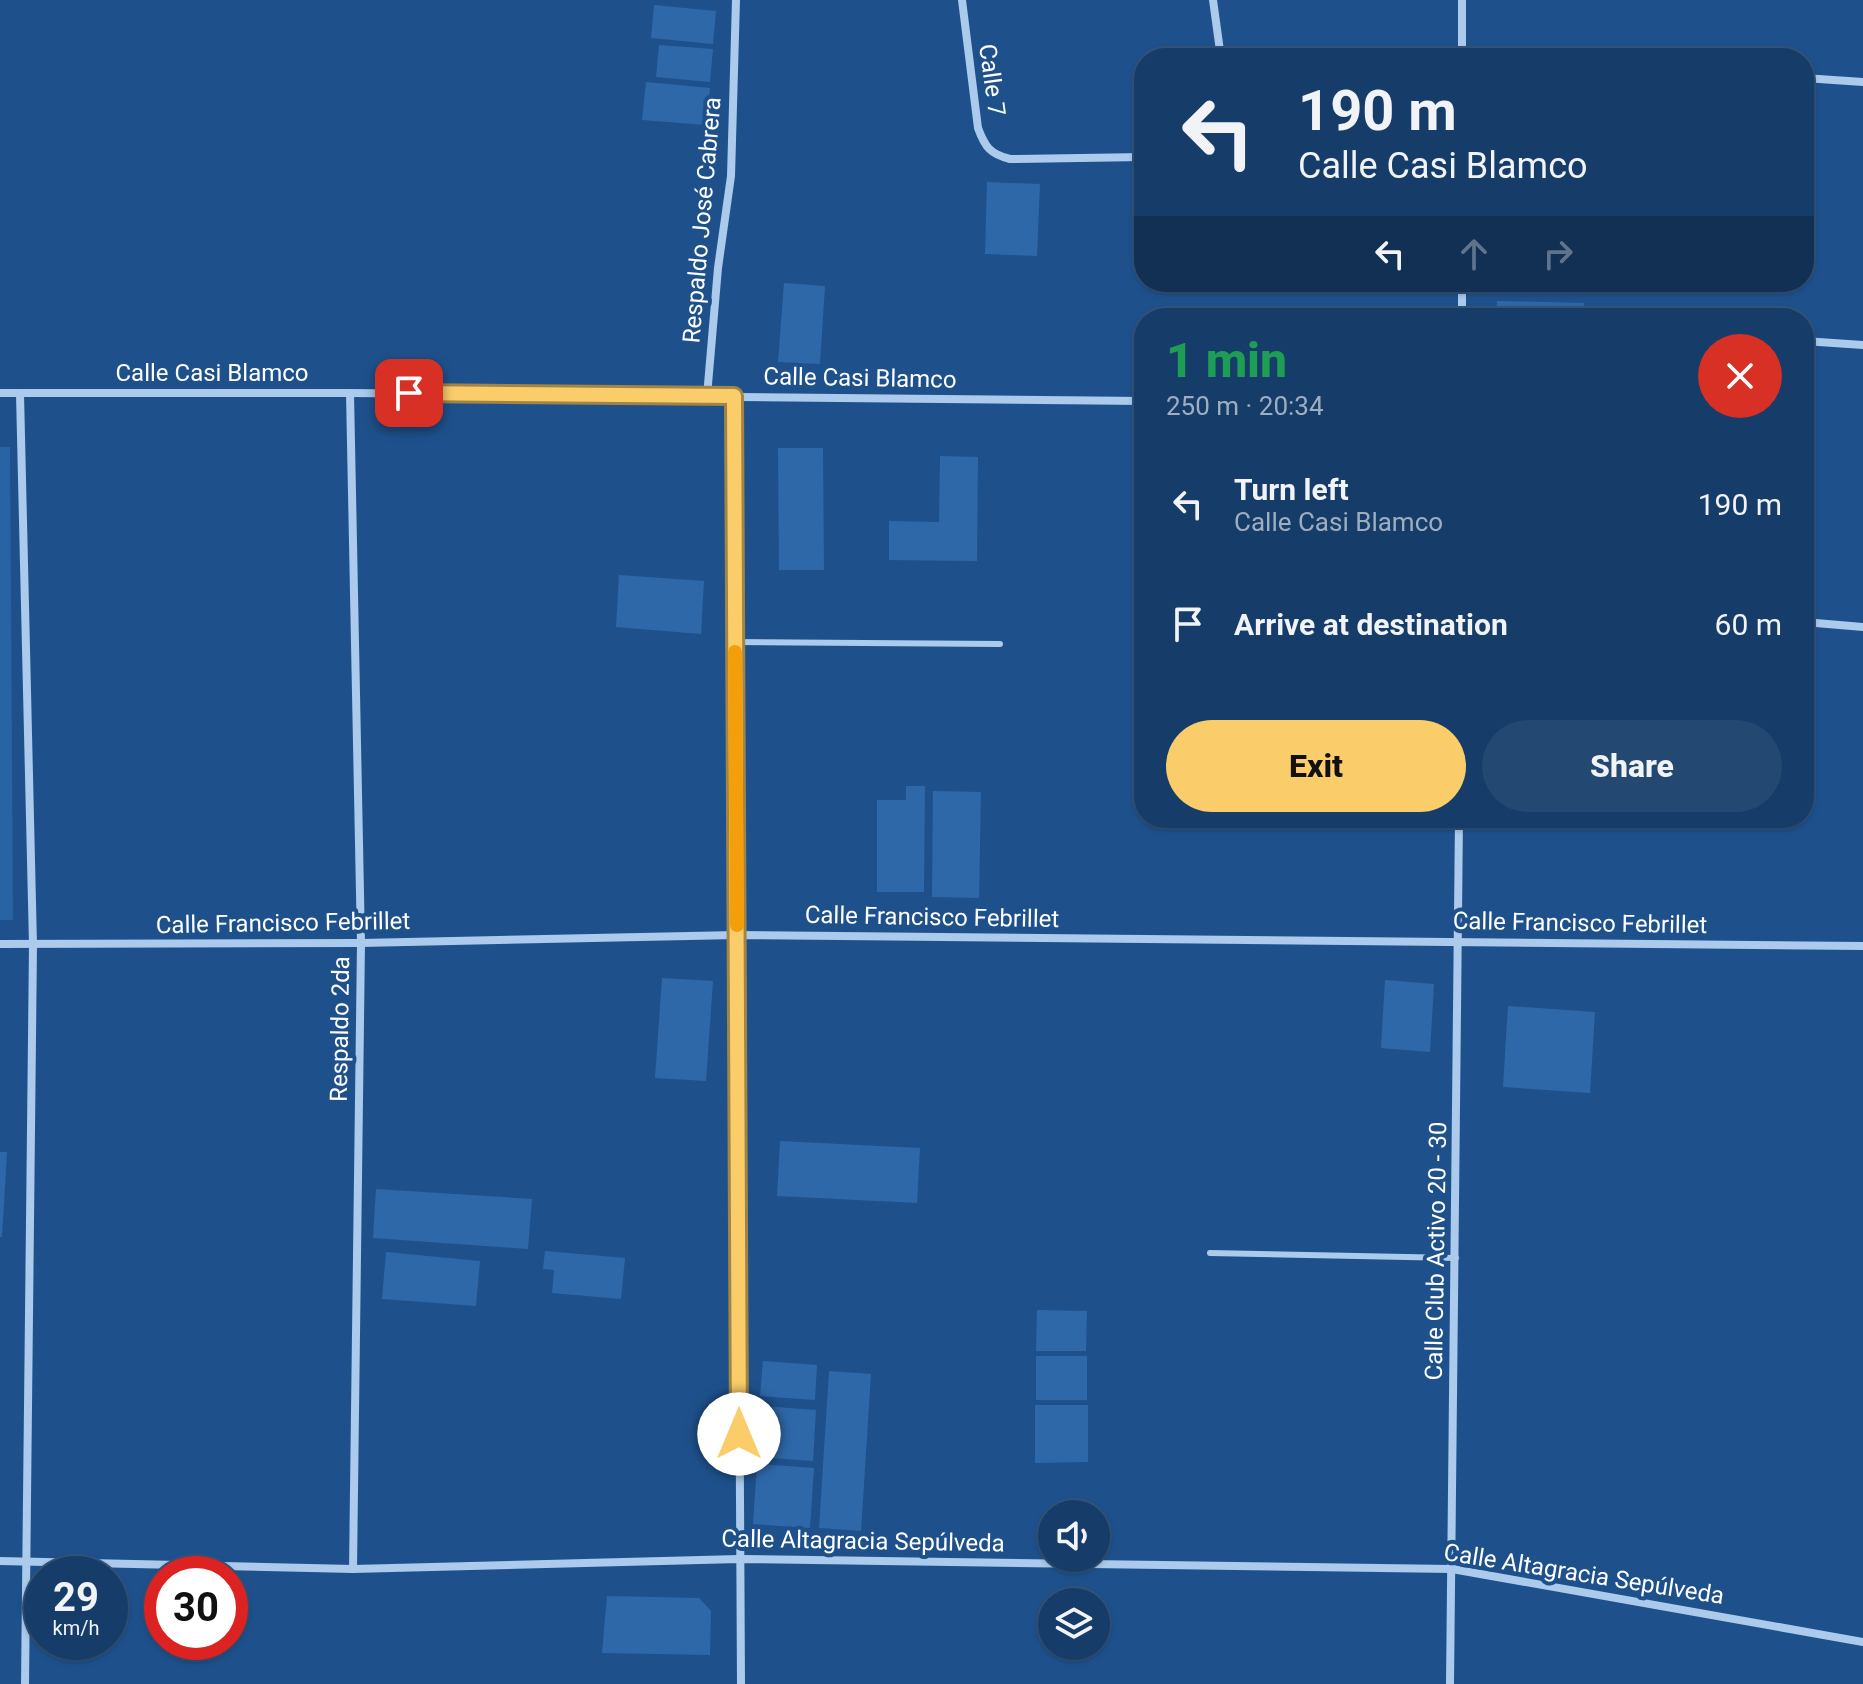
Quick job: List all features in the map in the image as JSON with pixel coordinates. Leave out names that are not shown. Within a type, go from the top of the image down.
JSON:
[{"type":"street","name":"Respaldo José Cabrera","points":[[707,396],[718,268],[731,176],[736,0]]},
{"type":"street","name":"Calle 7","points":[[962,0],[978,128],[985,147],[1010,159],[1134,157]]},
{"type":"street","points":[[1213,0],[1220,48]]},
{"type":"street","points":[[1462,0],[1462,48]]},
{"type":"street","points":[[1814,79],[1863,82]]},
{"type":"street","points":[[1814,342],[1863,345]]},
{"type":"street","name":"Calle Casi Blamco","points":[[0,393],[350,393],[1134,401]]},
{"type":"street","name":"Respaldo 2da","points":[[350,393],[361,943],[353,1569]]},
{"type":"street","points":[[20,394],[33,945],[27,1556]]},
{"type":"street","points":[[734,396],[741,1684]]},
{"type":"street","points":[[1814,623],[1863,627]]},
{"type":"street","name":"Calle Club Activo 20 - 30","points":[[1450,1684],[1459,828]]},
{"type":"street","name":"Calle Francisco Febrillet","points":[[0,944],[361,943],[737,935],[1863,946]]},
{"type":"street","name":"Calle Altagracia Sepúlveda","points":[[128,1564],[353,1569],[739,1559],[1452,1569],[1863,1642]]},
{"type":"street","name":"Calle Altagracia Sepúlveda","points":[[0,1561],[24,1562]]},
{"type":"street","points":[[25,1660],[25,1684]]},
{"type":"lane","points":[[735,642],[1000,644]]},
{"type":"lane","points":[[1210,1253],[1456,1258]]},
{"type":"shaded area","points":[[0,447],[10,447],[13,920],[0,920]]},
{"type":"building","points":[[654,5],[716,11],[713,44],[651,38]]},
{"type":"building","points":[[659,45],[713,49],[710,82],[656,77]]},
{"type":"building","points":[[646,82],[710,88],[706,125],[642,120]]},
{"type":"building","points":[[987,182],[1040,184],[1037,256],[985,254]]},
{"type":"building","points":[[784,283],[825,286],[820,364],[778,362]]},
{"type":"building","points":[[1497,301],[1584,303],[1584,308],[1497,308]]},
{"type":"building","points":[[778,448],[823,448],[824,570],[779,570]]},
{"type":"building","points":[[940,456],[978,457],[977,561],[889,560],[889,521],[939,522]]},
{"type":"building","points":[[619,575],[704,581],[701,634],[616,627]]},
{"type":"building","points":[[906,786],[925,786],[924,892],[877,892],[877,800],[906,800]]},
{"type":"building","points":[[933,791],[981,792],[979,898],[932,897]]},
{"type":"building","points":[[662,978],[713,981],[706,1081],[655,1078]]},
{"type":"building","points":[[1385,980],[1434,984],[1430,1052],[1381,1048]]},
{"type":"building","points":[[1508,1006],[1595,1012],[1590,1093],[1503,1087]]},
{"type":"building","points":[[780,1141],[920,1148],[917,1203],[777,1196]]},
{"type":"building","points":[[0,1152],[7,1152],[2,1237],[0,1237]]},
{"type":"building","points":[[376,1189],[532,1199],[528,1249],[373,1238]]},
{"type":"building","points":[[545,1251],[625,1258],[621,1299],[552,1293],[554,1270],[543,1269]]},
{"type":"building","points":[[386,1252],[480,1261],[476,1306],[382,1299]]},
{"type":"building","points":[[1037,1310],[1087,1311],[1086,1351],[1036,1351]]},
{"type":"building","points":[[1036,1356],[1087,1356],[1087,1400],[1036,1400]]},
{"type":"building","points":[[763,1361],[817,1365],[815,1400],[760,1396]]},
{"type":"building","points":[[829,1371],[871,1374],[861,1531],[819,1528]]},
{"type":"building","points":[[1035,1405],[1088,1405],[1088,1462],[1035,1463]]},
{"type":"building","points":[[762,1406],[816,1410],[813,1461],[759,1457]]},
{"type":"building","points":[[757,1464],[814,1468],[810,1528],[753,1524]]},
{"type":"building","points":[[607,1596],[699,1598],[711,1611],[710,1655],[602,1653]]},
{"type":"slow traffic","points":[[735,652],[737,925]]},
{"type":"route","points":[[409,393],[734,396],[739,1434]]}]
